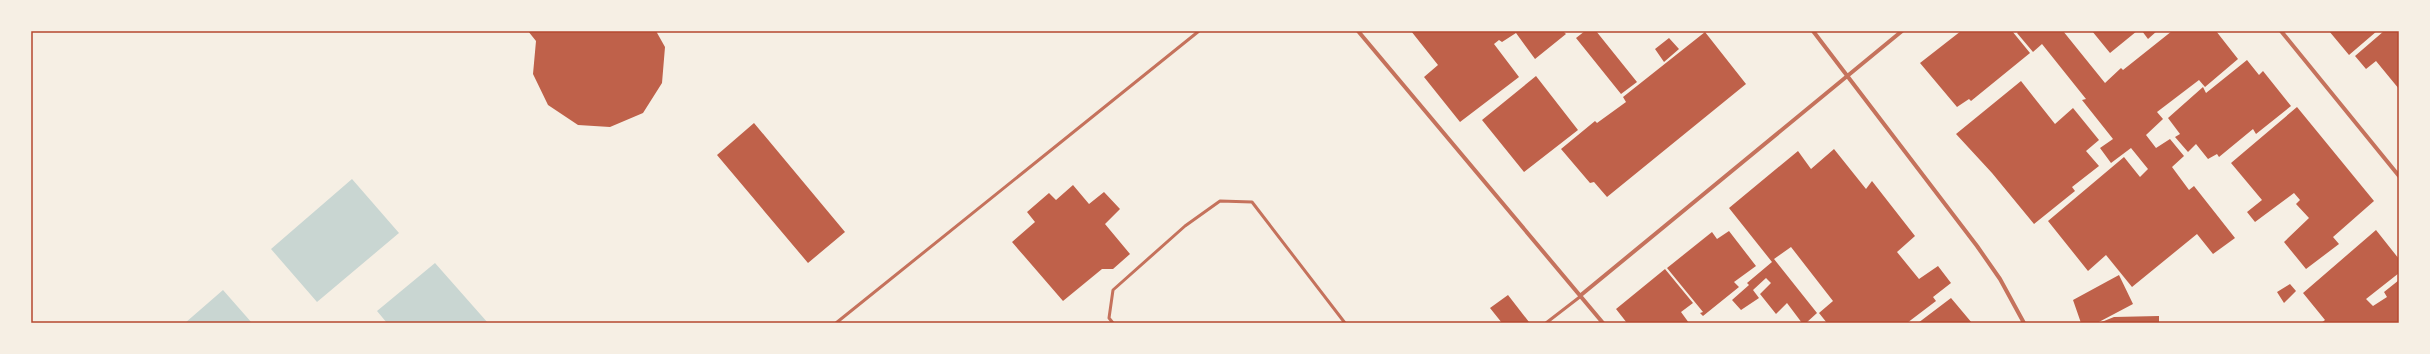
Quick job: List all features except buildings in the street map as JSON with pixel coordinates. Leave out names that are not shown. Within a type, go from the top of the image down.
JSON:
[{"type":"street","points":[[1358,31],[1582,295],[1603,323]]},
{"type":"street","points":[[1813,31],[1848,74],[1985,257],[2000,279],[2024,323]]},
{"type":"street","points":[[1582,295],[1902,31]]},
{"type":"street","points":[[2282,31],[2399,176]]},
{"type":"lane","points":[[836,323],[1199,31]]},
{"type":"lane","points":[[1113,323],[1109,318],[1113,290],[1185,226],[1220,201],[1252,202],[1345,323]]},
{"type":"lane","points":[[1546,323],[1582,295]]},
{"type":"shaded area","points":[[352,179],[399,233],[317,302],[271,249]]},
{"type":"shaded area","points":[[435,263],[488,323],[387,323],[377,311]]},
{"type":"shaded area","points":[[223,290],[252,323],[185,323]]}]
